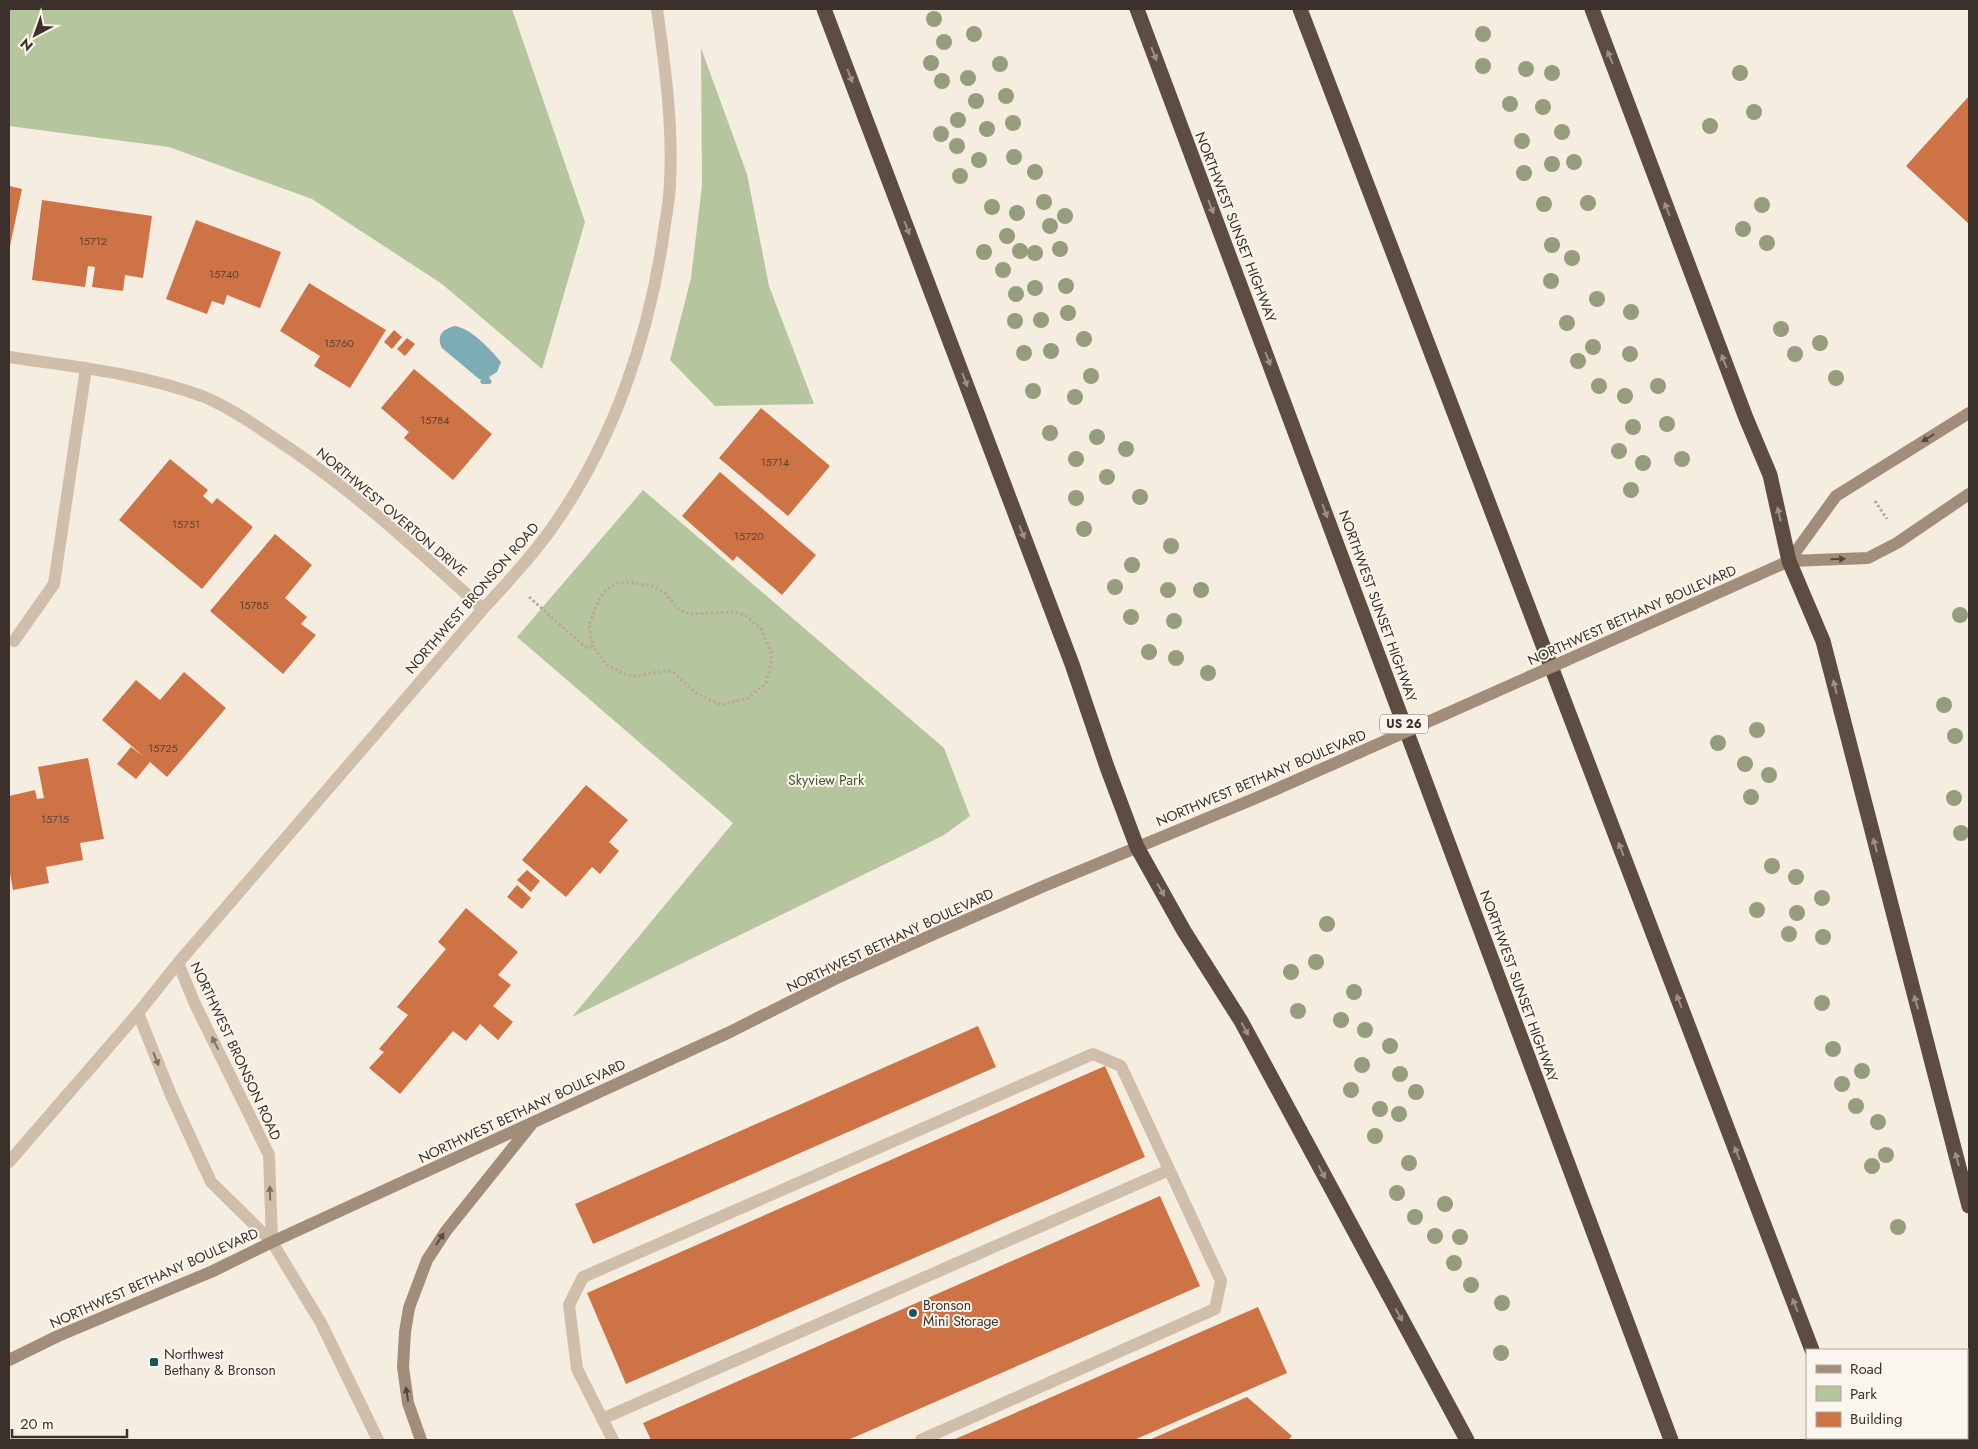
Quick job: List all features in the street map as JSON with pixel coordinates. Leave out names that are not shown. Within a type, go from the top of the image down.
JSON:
[{"type":"highway","points":[[824,9],[1072,664],[1137,847],[1184,931],[1241,1021],[1467,1440]]},
{"type":"highway","name":"NORTHWEST SUNSET HIGHWAY","points":[[1136,9],[1671,1440]]},
{"type":"highway","points":[[1300,9],[1812,1349]]},
{"type":"highway","points":[[1592,9],[1746,418],[1770,475],[1789,561],[1824,641],[1969,1206]]},
{"type":"main road","points":[[1789,561],[1836,496],[1969,413]]},
{"type":"main road","name":"NORTHWEST BETHANY BOULEVARD","points":[[9,1360],[58,1336],[205,1275],[272,1242],[730,1032],[839,977],[1027,893],[1256,798],[1789,561],[1868,558],[1897,543],[1969,494]]},
{"type":"main road","points":[[421,1440],[408,1403],[403,1367],[405,1332],[409,1308],[427,1260],[446,1231],[533,1123]]},
{"type":"street","name":"NORTHWEST BRONSON ROAD","points":[[378,1440],[321,1323],[272,1242],[211,1182],[160,1068],[138,1013],[178,963],[510,580],[554,524],[586,473],[613,416],[638,352],[658,271],[670,182],[669,93],[657,9]]},
{"type":"street","name":"NORTHWEST OVERTON DRIVE","points":[[9,358],[150,379],[204,397],[250,422],[306,458],[375,514],[483,609]]},
{"type":"street","points":[[14,641],[54,584],[86,368]]},
{"type":"street","name":"NORTHWEST BRONSON ROAD","points":[[178,963],[269,1155],[272,1242]]},
{"type":"street","points":[[9,1162],[138,1013]]},
{"type":"street","points":[[613,1440],[577,1369],[569,1306],[583,1277],[1093,1054],[1121,1066],[1221,1281],[1215,1309],[921,1440]]},
{"type":"street","points":[[602,1419],[1169,1170]]},
{"type":"path","points":[[1874,499],[1890,524]]},
{"type":"path","points":[[510,580],[585,647],[593,647]]},
{"type":"path","points":[[627,582],[652,586],[664,592],[680,610],[690,614],[733,612],[745,615],[760,629],[771,652],[771,664],[766,683],[748,698],[721,705],[696,693],[672,672],[664,671],[635,676],[624,674],[607,665],[593,647],[589,625],[599,598],[606,590],[618,583],[627,582]]},
{"type":"green space","points":[[9,9],[512,9],[585,222],[542,369],[442,284],[312,199],[169,147],[9,126]]},
{"type":"green space","points":[[701,48],[747,174],[769,286],[814,404],[715,406],[670,360],[691,278],[702,186]]},
{"type":"green space","name":"Skyview Park","points":[[643,490],[944,748],[970,816],[944,835],[572,1017],[733,823],[517,637]]},
{"type":"water","points":[[455,326],[474,335],[501,362],[497,372],[489,377],[492,382],[490,384],[482,384],[480,382],[481,379],[442,348],[440,336],[447,329]]},
{"type":"building","points":[[1969,96],[1969,224],[1906,166]]},
{"type":"building","points":[[9,186],[22,189],[10,246],[9,246]]},
{"type":"building","points":[[42,200],[152,216],[143,278],[125,275],[123,291],[92,287],[95,267],[88,266],[85,287],[32,280]]},
{"type":"building","points":[[196,220],[281,252],[260,308],[227,295],[224,305],[212,301],[207,314],[166,299]]},
{"type":"building","points":[[309,283],[386,330],[350,388],[314,366],[320,356],[280,331]]},
{"type":"building","points":[[394,330],[402,337],[392,349],[384,342]]},
{"type":"building","points":[[407,338],[415,344],[405,356],[397,349]]},
{"type":"building","points":[[414,369],[492,434],[453,480],[404,438],[409,432],[381,408]]},
{"type":"building","points":[[761,408],[830,466],[788,516],[719,458]]},
{"type":"building","points":[[170,459],[208,490],[203,496],[212,504],[217,498],[253,527],[202,589],[119,520]]},
{"type":"building","points":[[720,472],[816,555],[782,595],[737,556],[733,561],[682,516]]},
{"type":"building","points":[[275,534],[312,565],[285,598],[307,617],[301,624],[316,635],[283,674],[210,611]]},
{"type":"building","points":[[184,672],[226,708],[167,777],[150,762],[136,779],[117,764],[131,747],[143,756],[102,720],[136,680],[160,700]]},
{"type":"building","points":[[88,758],[104,839],[80,843],[83,860],[46,867],[49,883],[13,890],[9,868],[9,796],[35,790],[37,799],[44,798],[38,767]]},
{"type":"building","points":[[586,785],[628,820],[609,842],[619,851],[600,874],[592,867],[566,897],[522,860]]},
{"type":"building","points":[[527,870],[540,881],[531,892],[517,880]]},
{"type":"building","points":[[517,885],[531,898],[522,909],[507,897]]},
{"type":"building","points":[[466,908],[518,952],[498,975],[511,985],[493,1006],[513,1022],[498,1040],[480,1024],[466,1041],[453,1031],[400,1094],[369,1068],[384,1052],[379,1049],[408,1015],[397,1007],[446,949],[438,942]]},
{"type":"building","points":[[978,1026],[996,1067],[593,1244],[575,1204]]},
{"type":"building","points":[[1105,1066],[1145,1157],[626,1384],[587,1293]]},
{"type":"building","points":[[1160,1196],[1200,1286],[848,1440],[651,1440],[643,1423]]},
{"type":"building","points":[[1258,1307],[1287,1373],[1134,1440],[953,1440]]},
{"type":"building","points":[[1247,1397],[1292,1436],[1288,1440],[1149,1440]]},
{"type":"place","name":"Bronson Mini Storage","points":[[913,1313]]},
{"type":"place","name":"Northwest Bethany & Bronson","points":[[154,1362]]}]
